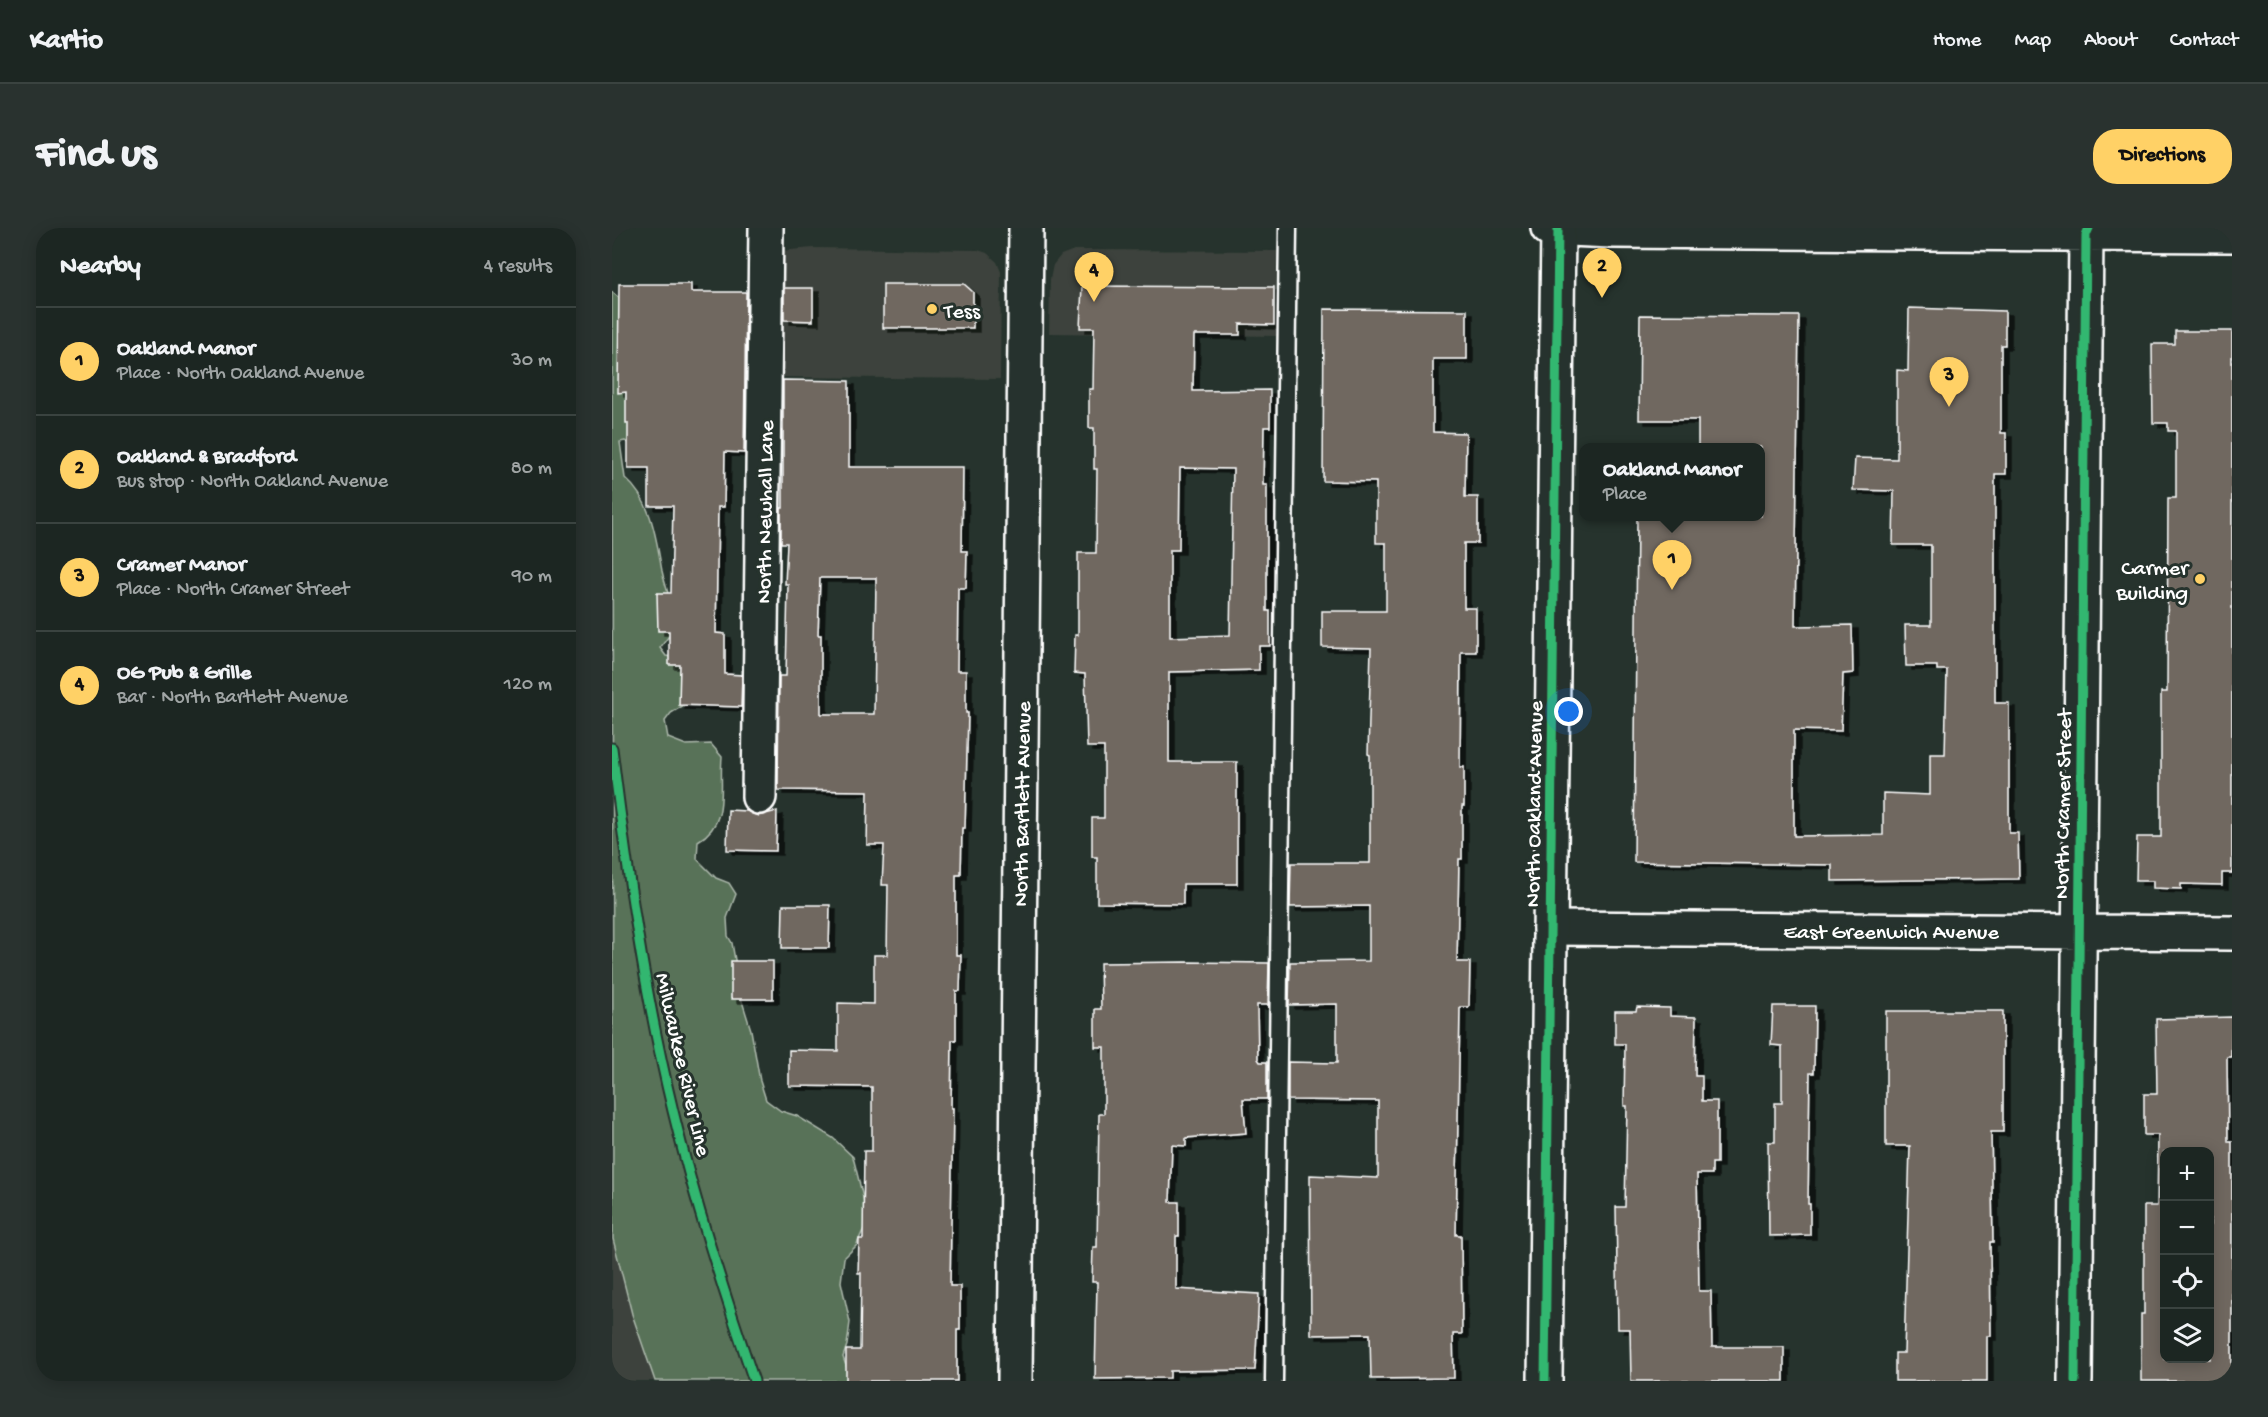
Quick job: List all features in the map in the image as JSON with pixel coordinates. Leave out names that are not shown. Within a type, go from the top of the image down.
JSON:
[{"type":"street","name":"North Newhall Lane","points":[[759,797],[766,228]]},
{"type":"street","name":"North Bartlett Avenue","points":[[1015,1381],[1026,228]]},
{"type":"street","points":[[1548,228],[1611,231],[2087,232],[2232,235]]},
{"type":"street","name":"North Oakland Avenue","points":[[1545,1381],[1558,228]]},
{"type":"street","name":"North Cramer Street","points":[[2075,1381],[2087,232]]},
{"type":"street","name":"East Greenwich Avenue","points":[[1550,928],[2232,933]]},
{"type":"lane","points":[[1274,1381],[1288,228]]},
{"type":"shaded area","points":[[813,248],[978,250],[987,253],[997,262],[1001,272],[1000,379],[777,377],[780,251]]},
{"type":"shaded area","points":[[1074,250],[1277,251],[1276,336],[1049,333],[1050,279],[1053,265],[1061,255]]},
{"type":"shaded area","points":[[612,1094],[675,1381],[612,1381]]},
{"type":"green space","points":[[612,292],[619,298],[625,332],[618,352],[643,449],[625,441],[620,442],[625,478],[634,487],[647,509],[677,625],[660,648],[666,656],[677,658],[689,680],[689,702],[671,713],[665,721],[668,738],[686,745],[711,744],[722,757],[722,792],[719,815],[715,825],[698,841],[697,859],[716,878],[729,883],[736,894],[727,918],[728,936],[732,943],[737,985],[751,1030],[760,1081],[766,1100],[781,1111],[797,1116],[833,1138],[853,1157],[865,1206],[864,1228],[856,1246],[844,1258],[841,1282],[850,1322],[843,1357],[851,1381],[655,1381],[632,1314],[613,1239]]},
{"type":"building","points":[[619,284],[691,284],[691,292],[746,292],[744,453],[725,452],[724,507],[718,507],[716,633],[725,634],[725,674],[742,675],[741,707],[679,705],[680,665],[669,665],[669,631],[658,631],[657,593],[671,593],[673,506],[649,506],[649,468],[628,468],[626,392],[618,393]]},
{"type":"building","points":[[883,284],[964,284],[973,292],[973,328],[883,328]]},
{"type":"building","points":[[1082,286],[1274,287],[1274,325],[1240,324],[1240,335],[1194,335],[1193,391],[1270,390],[1270,427],[1264,427],[1263,485],[1267,485],[1267,611],[1270,611],[1270,646],[1259,646],[1259,670],[1169,672],[1169,762],[1237,762],[1237,884],[1183,884],[1183,904],[1097,903],[1097,857],[1092,857],[1092,818],[1104,818],[1104,747],[1087,747],[1085,674],[1074,673],[1075,635],[1078,635],[1078,553],[1096,553],[1097,469],[1094,469],[1094,428],[1089,428],[1089,389],[1093,389],[1094,328],[1080,328]],"holes":[[[1180,468],[1233,469],[1230,635],[1170,637],[1170,550],[1179,550]]]},
{"type":"building","points":[[784,288],[813,288],[813,321],[784,320]]},
{"type":"building","points":[[1909,308],[2005,311],[2005,345],[2001,345],[2001,433],[2006,433],[2006,474],[1995,474],[1995,703],[2009,703],[2009,833],[2018,833],[2019,879],[1832,881],[1832,865],[1634,862],[1637,521],[1765,521],[1765,443],[1698,443],[1698,420],[1639,420],[1640,315],[1799,316],[1795,626],[1852,625],[1853,673],[1843,674],[1841,731],[1794,730],[1794,836],[1883,835],[1883,793],[1930,795],[1930,754],[1945,754],[1947,670],[1937,670],[1937,666],[1906,666],[1905,625],[1931,625],[1931,545],[1893,545],[1894,491],[1853,490],[1855,458],[1897,459],[1897,370],[1908,371]]},
{"type":"building","points":[[1324,309],[1467,310],[1467,359],[1433,359],[1433,432],[1466,433],[1465,497],[1478,497],[1478,543],[1464,543],[1464,608],[1476,608],[1476,652],[1461,652],[1460,767],[1464,767],[1464,806],[1462,806],[1462,859],[1459,859],[1457,962],[1470,962],[1469,1007],[1460,1007],[1456,1235],[1461,1235],[1462,1334],[1453,1334],[1454,1378],[1371,1379],[1370,1334],[1311,1335],[1310,1175],[1378,1178],[1378,1101],[1288,1100],[1288,1062],[1337,1063],[1337,1004],[1289,1005],[1290,962],[1369,961],[1369,906],[1290,907],[1291,863],[1370,863],[1370,755],[1368,754],[1371,648],[1322,647],[1322,611],[1386,611],[1386,543],[1376,543],[1376,482],[1323,481]]},
{"type":"building","points":[[2175,331],[2232,331],[2232,873],[2222,873],[2222,885],[2181,884],[2181,889],[2153,888],[2153,881],[2136,881],[2137,837],[2161,837],[2161,692],[2167,692],[2168,498],[2176,498],[2176,431],[2168,431],[2168,423],[2153,423],[2152,344],[2175,344]]},
{"type":"building","points":[[783,380],[849,381],[849,467],[963,467],[962,551],[967,551],[966,588],[958,588],[957,671],[966,671],[966,713],[968,713],[965,828],[962,828],[961,875],[956,875],[956,955],[961,955],[960,991],[956,991],[956,1040],[952,1040],[951,1108],[953,1108],[950,1286],[960,1286],[957,1381],[846,1381],[846,1350],[860,1350],[859,1239],[863,1239],[864,1151],[872,1151],[872,1087],[789,1086],[789,1050],[838,1051],[838,1003],[874,1004],[874,955],[887,955],[888,885],[882,885],[884,845],[867,845],[868,791],[778,790],[779,676],[786,676],[788,584],[785,584],[787,543],[781,543],[781,508],[783,508]],"holes":[[[820,578],[876,578],[874,714],[821,714],[821,635],[818,635]]]},
{"type":"building","points":[[728,810],[747,811],[758,816],[777,811],[776,851],[727,850]]},
{"type":"building","points":[[783,905],[830,905],[829,948],[782,948]]},
{"type":"building","points":[[731,961],[773,961],[773,999],[731,999]]},
{"type":"building","points":[[1100,963],[1269,963],[1268,1005],[1257,1005],[1258,1059],[1260,1062],[1267,1062],[1267,1099],[1243,1099],[1246,1133],[1186,1138],[1186,1146],[1172,1145],[1170,1202],[1179,1202],[1179,1236],[1176,1236],[1176,1289],[1259,1294],[1255,1370],[1170,1371],[1170,1378],[1095,1379],[1097,1282],[1092,1282],[1093,1247],[1097,1247],[1099,1114],[1104,1114],[1104,1047],[1095,1047],[1095,1009],[1101,1009]]},
{"type":"building","points":[[1773,1006],[1815,1006],[1814,1073],[1810,1073],[1808,1204],[1810,1204],[1810,1235],[1769,1236],[1768,1142],[1775,1142],[1775,1103],[1782,1103],[1782,1046],[1771,1045]]},
{"type":"building","points":[[1637,1007],[1670,1008],[1670,1016],[1696,1017],[1695,1076],[1702,1076],[1702,1101],[1717,1101],[1717,1163],[1712,1163],[1712,1174],[1697,1174],[1699,1291],[1711,1291],[1712,1347],[1784,1347],[1784,1381],[1631,1381],[1630,1329],[1618,1329],[1616,1207],[1625,1207],[1627,1106],[1624,1106],[1625,1044],[1615,1044],[1615,1011],[1636,1011]]},
{"type":"building","points":[[1886,1011],[2003,1011],[2003,1132],[1991,1132],[1993,1242],[1990,1242],[1991,1336],[1987,1336],[1987,1381],[1895,1381],[1895,1353],[1904,1353],[1910,1146],[1886,1146]]},
{"type":"building","points":[[2232,1017],[2231,1057],[2227,1057],[2228,1142],[2232,1142],[2232,1381],[2141,1381],[2141,1314],[2144,1314],[2144,1206],[2157,1206],[2158,1135],[2144,1135],[2144,1094],[2157,1094],[2156,1019]]},
{"type":"cycle path","points":[[1545,1381],[1558,228]]},
{"type":"cycle path","points":[[2075,1381],[2086,235],[2089,228]]},
{"type":"cycle path","name":"Milwaukee River Line","points":[[612,748],[637,931],[663,1066],[700,1213],[754,1381]]},
{"type":"place","name":"Oakland & Bradford","points":[[1602,298]]},
{"type":"place","name":"OG Pub & Grille","points":[[1094,302]]},
{"type":"place","name":"Tess","points":[[932,309]]},
{"type":"place","name":"Cramer Manor","points":[[1949,407]]},
{"type":"place","name":"Carmer Building","points":[[2200,579]]},
{"type":"place","name":"Oakland Manor","points":[[1672,590]]}]
